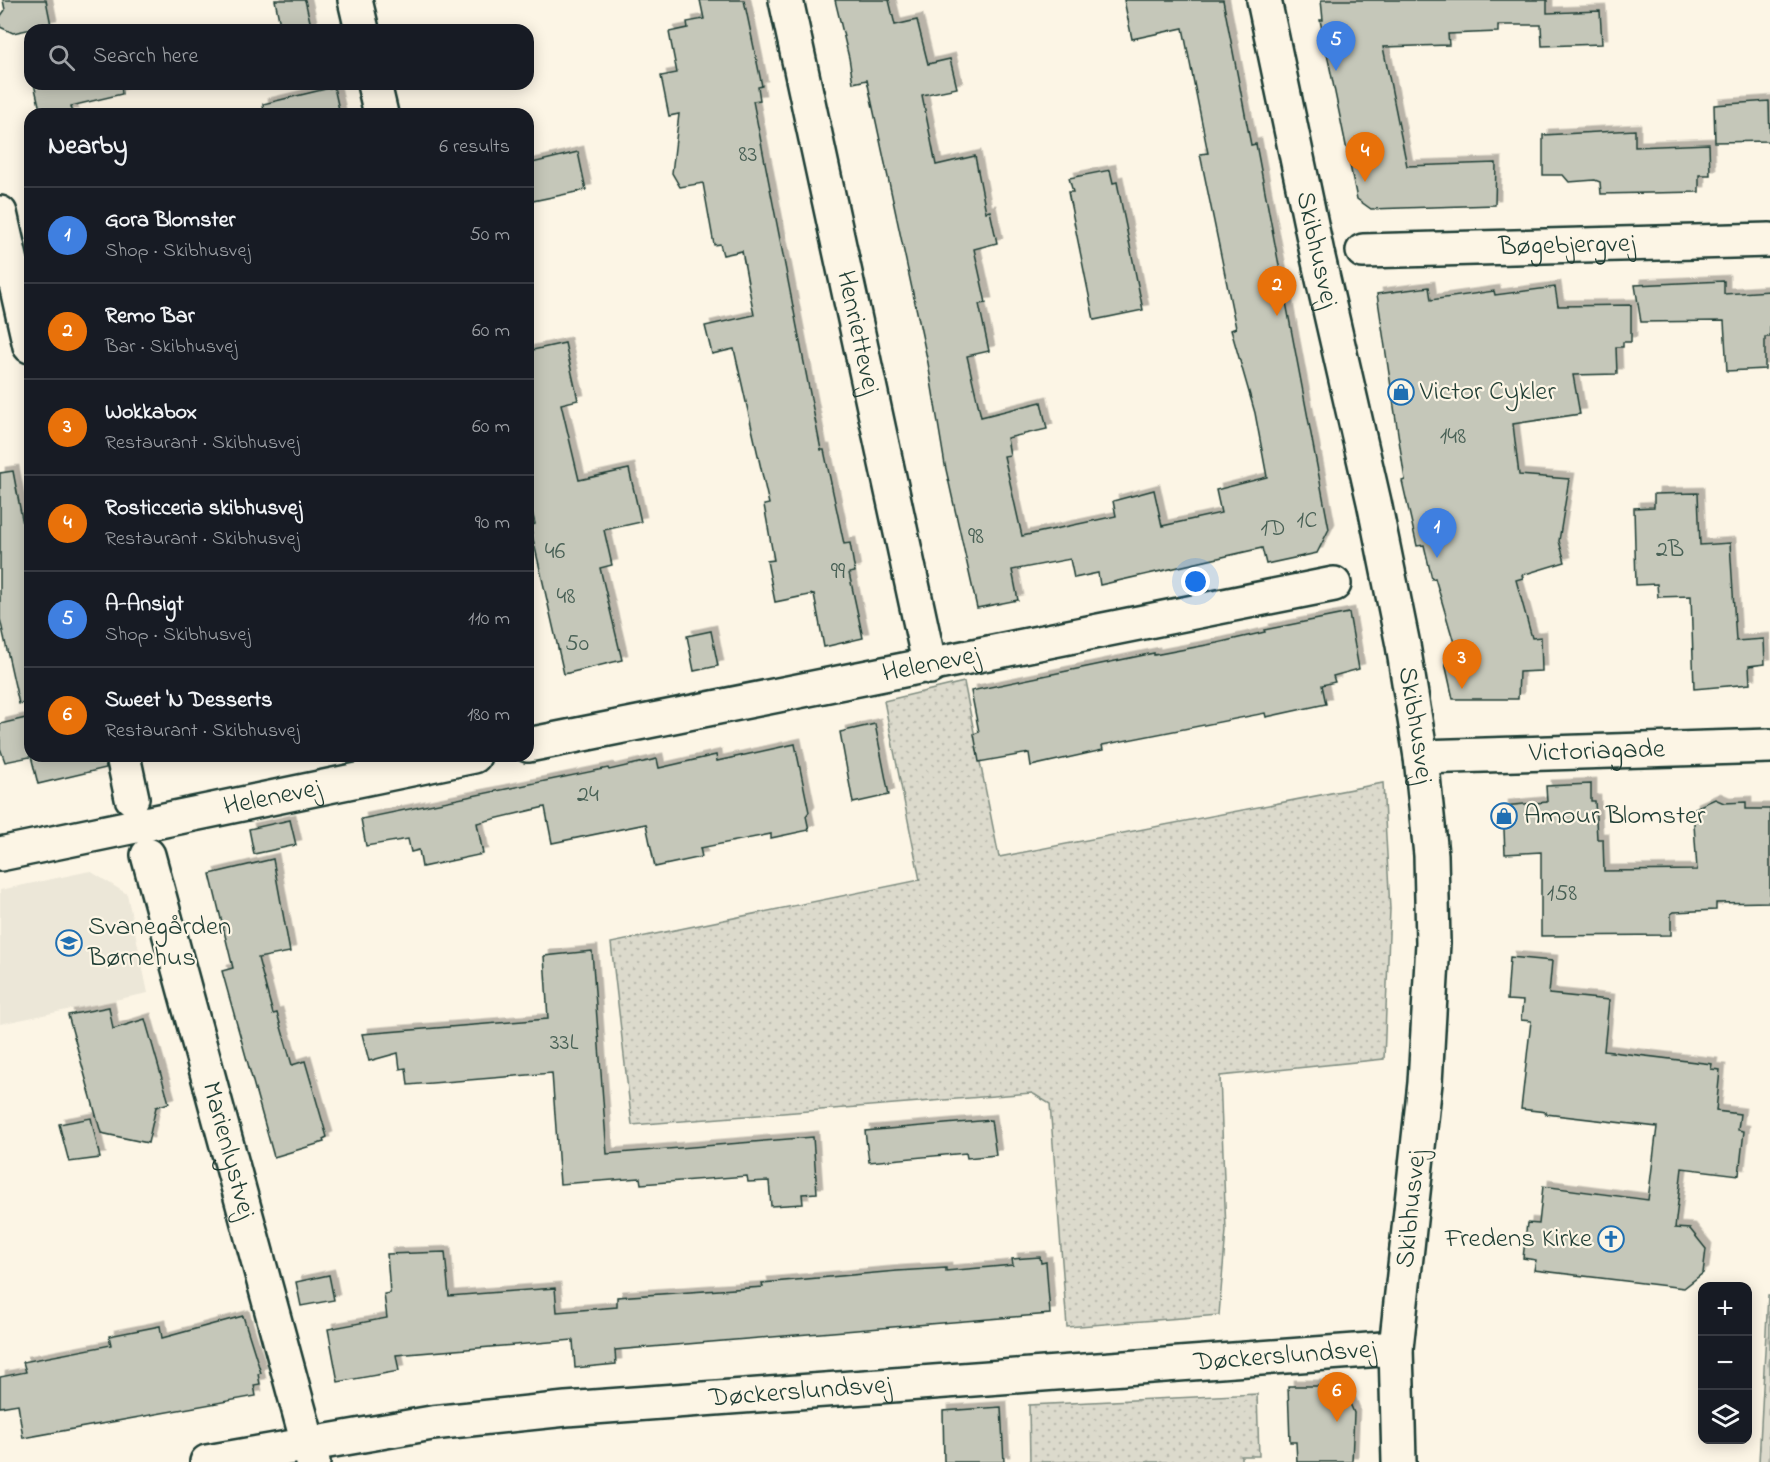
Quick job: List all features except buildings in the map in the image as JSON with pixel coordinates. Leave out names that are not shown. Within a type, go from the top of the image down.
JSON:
[{"type":"street","points":[[355,0],[361,24]]},
{"type":"street","name":"Henriettevej","points":[[786,0],[930,667]]},
{"type":"street","name":"Skibhusvej","points":[[1264,0],[1403,645],[1421,757],[1431,855],[1432,943],[1429,1024],[1396,1348],[1399,1462]]},
{"type":"street","points":[[375,90],[380,108]]},
{"type":"street","points":[[0,213],[24,319]]},
{"type":"street","name":"Bøgebjergvej","points":[[1363,251],[1770,240]]},
{"type":"street","name":"Helenevej","points":[[534,744],[930,667],[1334,584]]},
{"type":"street","name":"Victoriagade","points":[[1421,757],[1770,746]]},
{"type":"street","name":"Marienlystvej","points":[[124,762],[312,1453]]},
{"type":"street","name":"Helenevej","points":[[0,854],[445,762]]},
{"type":"street","name":"Døckerslundsvej","points":[[207,1462],[312,1453],[432,1423],[566,1409],[1396,1348]]},
{"type":"shaded area","name":"Svanegården Børnehus","points":[[90,871],[127,894],[148,993],[0,1024],[0,890]]},
{"type":"green space","points":[[964,682],[999,857],[1383,783],[1390,909],[1384,1059],[1220,1076],[1226,1231],[1219,1315],[1067,1327],[1050,1104],[1032,1093],[632,1125],[611,943],[920,880],[884,701]]},
{"type":"green space","points":[[1768,1295],[1770,1295],[1770,1462],[1759,1462]]},
{"type":"green space","points":[[1257,1394],[1259,1456],[1241,1456],[1241,1462],[1030,1462],[1029,1405]]},
{"type":"place","name":"A-Ansigt","points":[[1336,71]]},
{"type":"place","name":"Rosticceria skibhusvej","points":[[1365,182]]},
{"type":"place","name":"Remo Bar","points":[[1277,316]]},
{"type":"place","name":"Victor Cykler","points":[[1401,392]]},
{"type":"place","name":"Gora Blomster","points":[[1437,558]]},
{"type":"place","name":"Wokkabox","points":[[1462,689]]},
{"type":"place","name":"Amour Blomster","points":[[1504,816]]},
{"type":"place","name":"Svanegården Børnehus","points":[[69,943]]},
{"type":"place","name":"Fredens Kirke","points":[[1611,1239]]},
{"type":"place","name":"Sweet 'N Desserts","points":[[1337,1422]]}]
